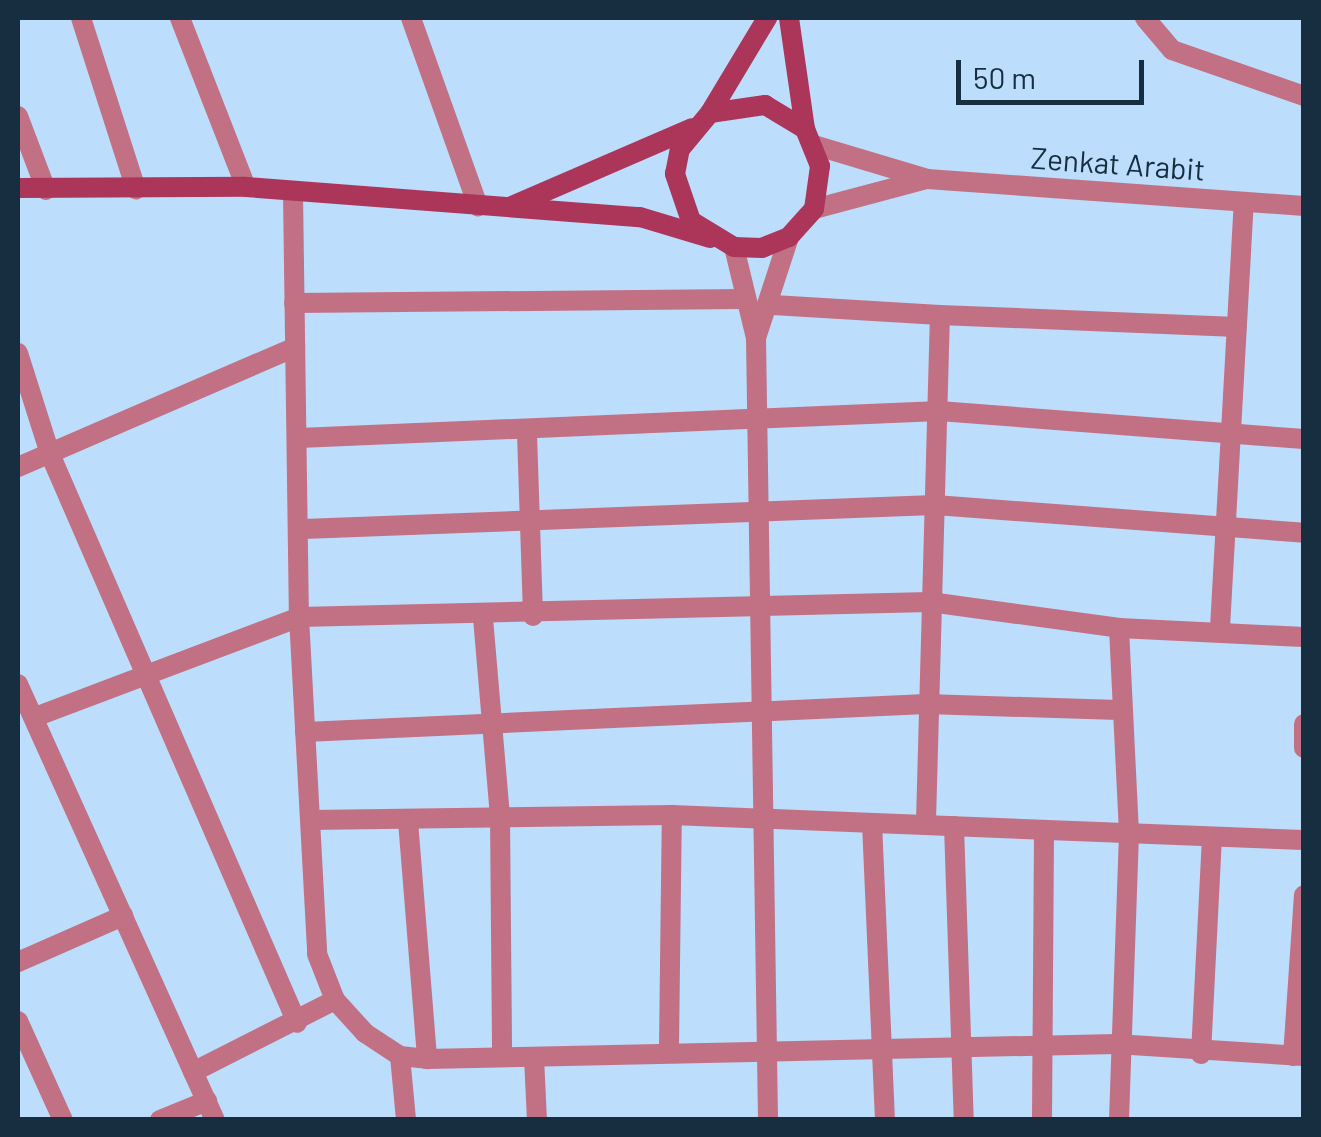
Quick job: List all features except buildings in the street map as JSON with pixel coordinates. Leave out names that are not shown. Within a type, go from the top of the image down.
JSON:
[{"type":"main road","points":[[710,238],[679,199],[680,149],[693,128],[710,113],[767,18]]},
{"type":"main road","points":[[18,188],[246,187],[640,216],[734,248],[788,237],[814,209],[809,137],[789,18]]},
{"type":"main road","points":[[710,113],[765,105],[809,137]]},
{"type":"main road","points":[[506,209],[693,128]]},
{"type":"street","points":[[81,18],[136,188]]},
{"type":"street","points":[[180,18],[246,187]]},
{"type":"street","points":[[411,18],[478,206]]},
{"type":"street","points":[[1145,18],[1172,50],[1304,96]]},
{"type":"street","points":[[18,116],[46,190]]},
{"type":"street","points":[[809,137],[927,179]]},
{"type":"street","points":[[814,209],[927,179]]},
{"type":"street","name":"Zenkat Arabit","points":[[927,179],[1304,206]]},
{"type":"street","points":[[293,193],[303,530],[299,618],[316,954],[334,1000],[400,1056],[534,1058],[669,1047],[1116,1044],[1201,1054],[1298,1056],[1304,894]]},
{"type":"street","points":[[1220,628],[1244,203]]},
{"type":"street","points":[[756,338],[773,305],[788,237]]},
{"type":"street","points":[[734,248],[743,300],[756,338],[754,611],[760,712],[768,1120]]},
{"type":"street","points":[[294,303],[743,300]]},
{"type":"street","points":[[773,305],[1237,328]]},
{"type":"street","points":[[926,821],[926,704],[940,315]]},
{"type":"street","points":[[18,467],[295,347]]},
{"type":"street","points":[[18,353],[50,454],[297,1024]]},
{"type":"street","points":[[299,438],[753,425],[939,411],[1304,440]]},
{"type":"street","points":[[527,434],[533,616]]},
{"type":"street","points":[[303,530],[754,518],[935,505],[1304,533]]},
{"type":"street","points":[[160,1120],[211,1110],[24,703],[148,673],[299,618],[483,618],[930,602],[1120,628],[1220,628],[1304,637]]},
{"type":"street","points":[[483,618],[496,718],[502,1057]]},
{"type":"street","points":[[1119,1120],[1116,1044],[1129,833],[1119,710],[1120,628]]},
{"type":"street","points":[[305,732],[496,718],[926,704],[1119,710]]},
{"type":"street","points":[[1304,724],[1304,748]]},
{"type":"street","points":[[310,820],[672,814],[872,823],[926,821],[954,826],[1304,840]]},
{"type":"street","points":[[669,1047],[672,814]]},
{"type":"street","points":[[408,820],[427,1058]]},
{"type":"street","points":[[872,823],[886,1048],[885,1120]]},
{"type":"street","points":[[954,826],[964,1120]]},
{"type":"street","points":[[1042,1120],[1038,1046],[1044,830]]},
{"type":"street","points":[[1201,1054],[1212,837]]},
{"type":"street","points":[[18,962],[122,916]]},
{"type":"street","points":[[193,1072],[297,1024],[334,1000]]},
{"type":"street","points":[[18,1022],[63,1120]]},
{"type":"street","points":[[400,1056],[406,1120]]},
{"type":"street","points":[[534,1058],[537,1120]]}]
